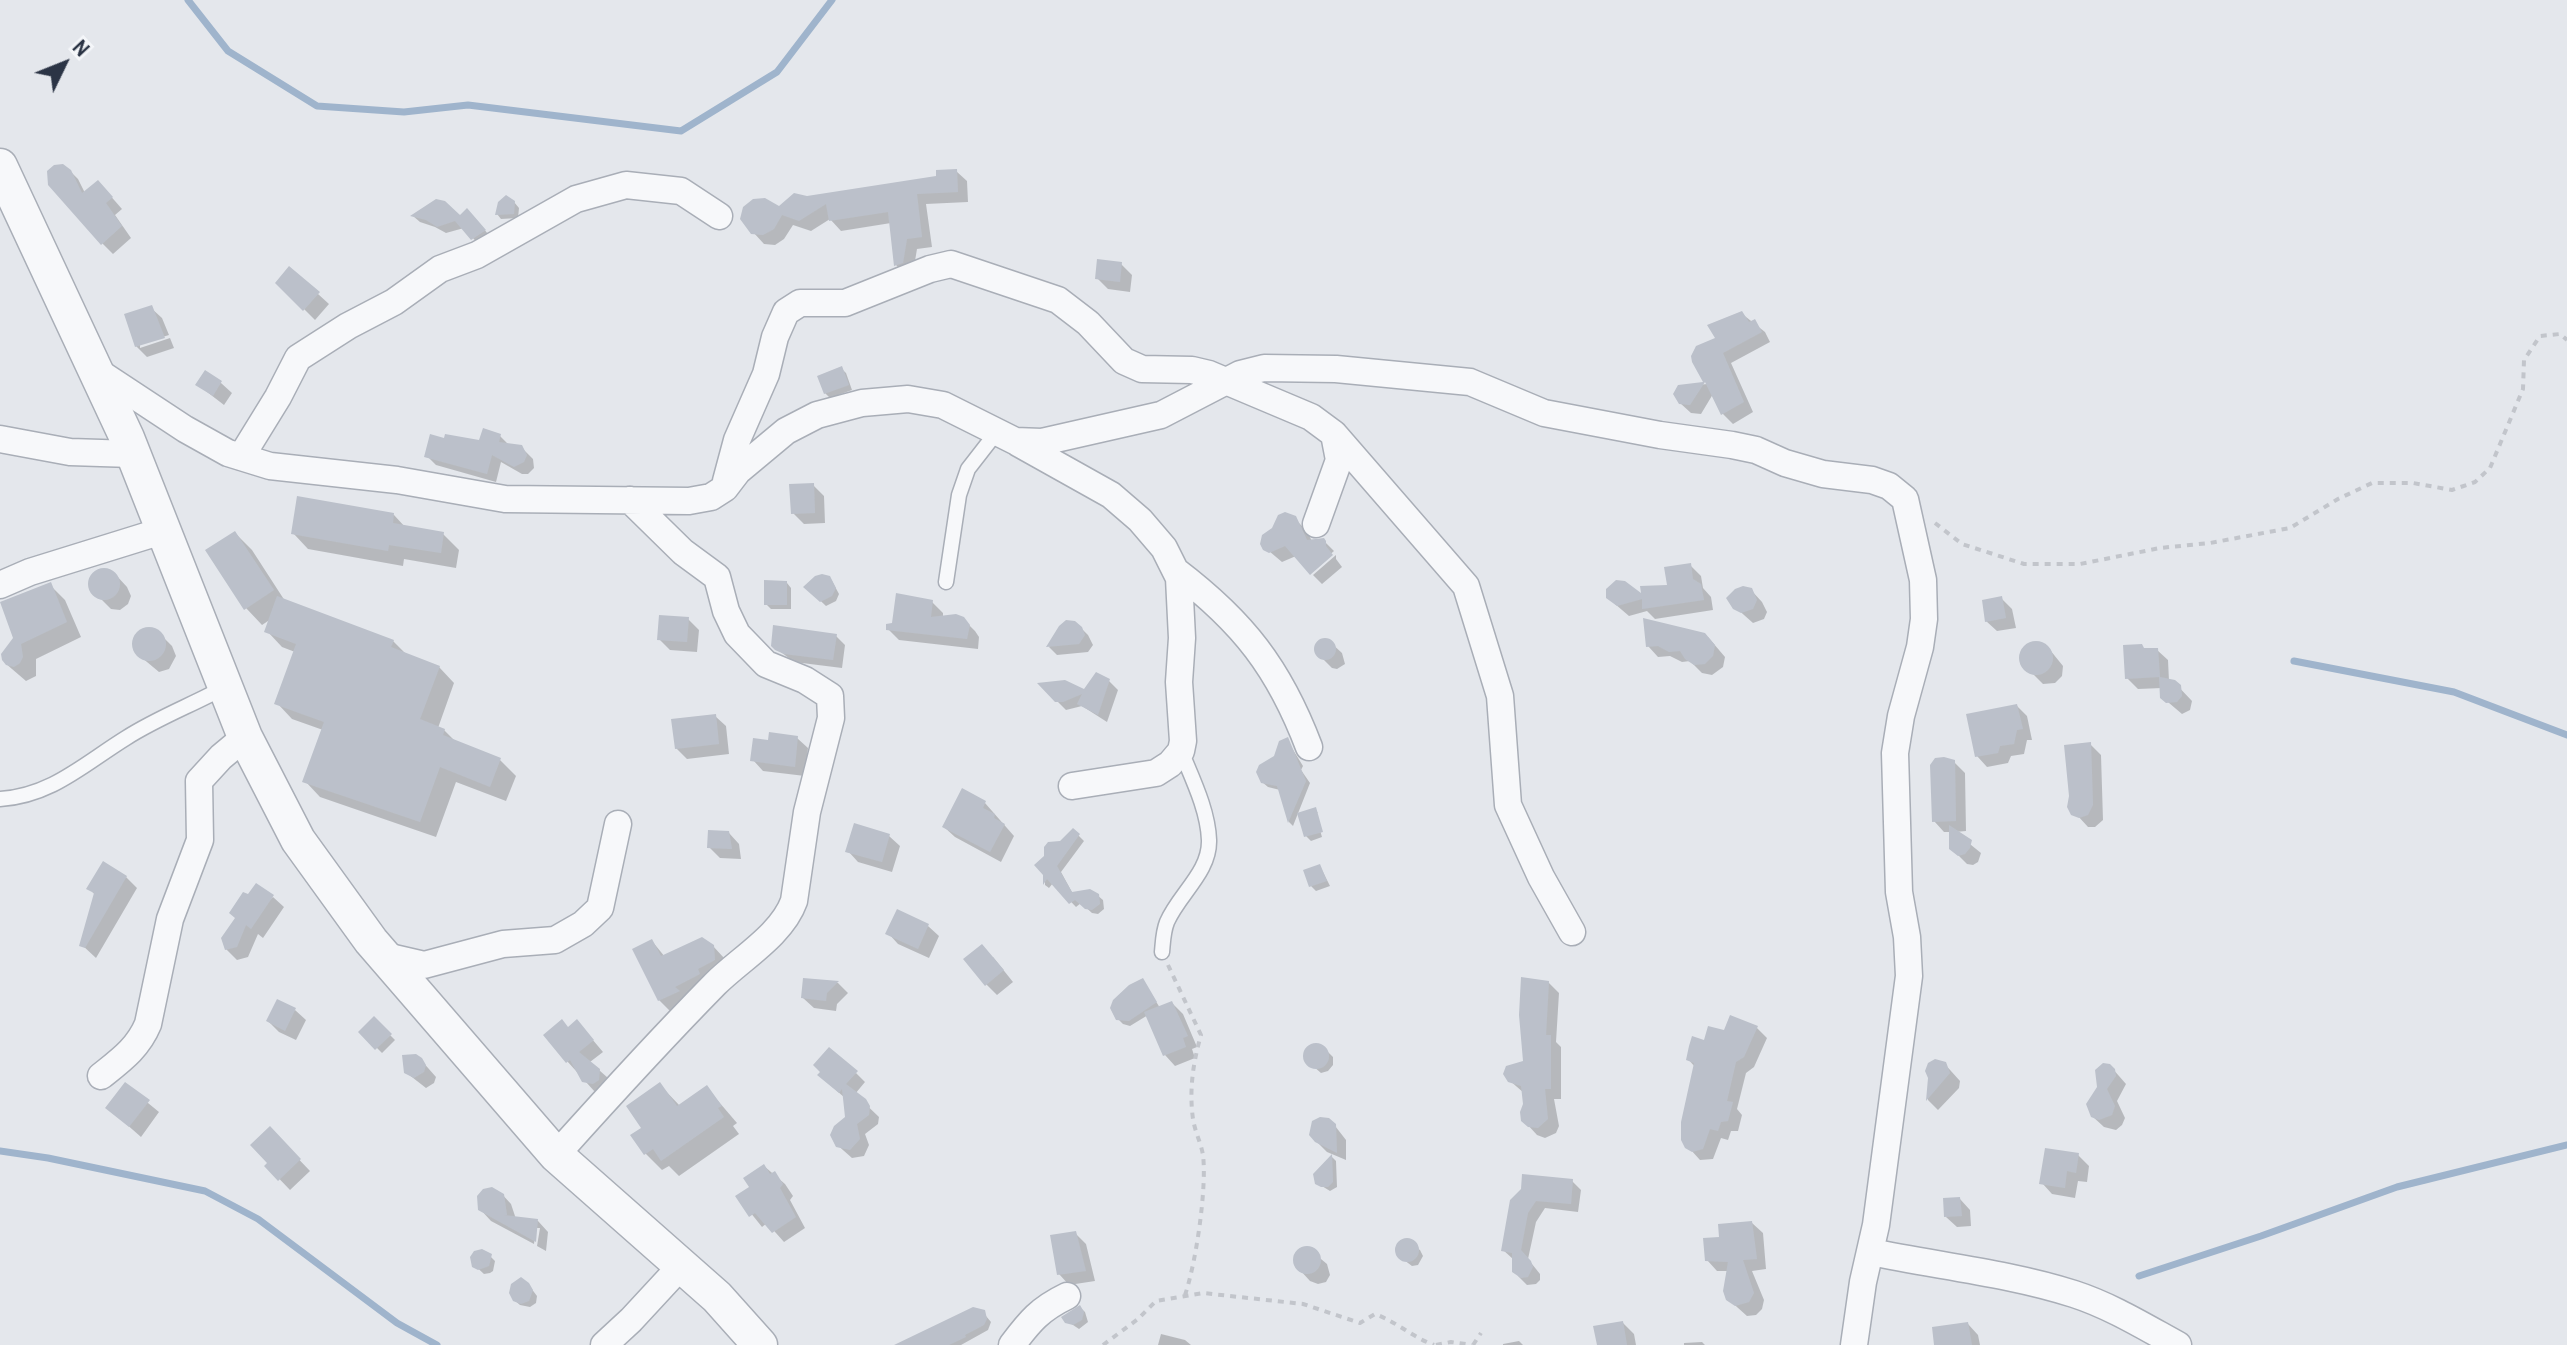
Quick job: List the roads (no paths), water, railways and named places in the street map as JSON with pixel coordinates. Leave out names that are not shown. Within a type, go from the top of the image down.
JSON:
[{"type":"street","points":[[0,166],[132,454],[245,737],[298,840],[385,956],[556,1155],[717,1297],[760,1345]]},
{"type":"street","points":[[241,457],[298,358],[348,326],[394,302],[440,269],[477,255],[576,199],[626,185],[681,191],[719,216]]},
{"type":"street","points":[[725,488],[737,440],[766,374],[775,337],[786,312],[800,303],[845,303],[930,269],[951,264],[1058,300],[1088,323],[1124,361],[1142,369],[1192,370],[1209,374],[1311,417],[1334,434],[1466,586],[1500,696],[1508,805],[1541,877],[1572,932]]},
{"type":"street","points":[[92,368],[185,429],[228,453],[270,466],[397,480],[505,499],[689,501],[711,497],[725,488],[738,471],[786,431],[817,415],[862,403],[908,399],[943,405],[972,417],[1031,453],[1078,474],[1111,495],[1164,548],[1176,571],[1182,638],[1179,682],[1181,751],[1170,764],[1156,773],[1072,786]]},
{"type":"street","points":[[1006,437],[1042,442],[1161,415],[1240,374],[1264,368],[1336,369],[1470,382],[1544,413],[1756,450],[1785,463],[1823,474],[1880,482],[1898,491],[1905,499],[1923,580],[1924,619],[1895,753],[1899,892],[1907,937],[1909,976],[1871,1252],[1857,1315],[1854,1345]]},
{"type":"street","points":[[1316,524],[1339,460],[1334,434]]},
{"type":"street","points":[[0,439],[70,452],[132,454]]},
{"type":"street","points":[[556,1155],[655,1044],[790,914],[807,812],[831,718],[830,696],[805,680],[766,664],[737,634],[726,611],[717,577],[683,552],[630,500]]},
{"type":"street","points":[[0,585],[30,572],[162,531]]},
{"type":"street","points":[[1176,571],[1224,610],[1263,655],[1293,704],[1309,747]]},
{"type":"street","points":[[101,1076],[131,1052],[142,1039],[148,1024],[170,919],[200,840],[199,781],[245,737]]},
{"type":"street","points":[[385,956],[424,965],[503,944],[555,940],[583,924],[600,908],[618,824]]},
{"type":"street","points":[[1871,1252],[2024,1280],[2077,1295],[2120,1313],[2178,1345]]},
{"type":"street","points":[[604,1345],[681,1266]]},
{"type":"street","points":[[1012,1345],[1033,1317],[1067,1296]]},
{"type":"lane","points":[[946,582],[959,495],[968,469],[1006,437]]},
{"type":"lane","points":[[0,799],[21,798],[41,792],[126,738],[225,687]]},
{"type":"lane","points":[[1162,952],[1168,920],[1202,867],[1209,842],[1205,820],[1181,751]]},
{"type":"waterway","points":[[188,0],[228,51],[317,106],[404,112],[468,105],[681,131],[777,72],[832,0]]},
{"type":"waterway","points":[[2294,661],[2454,692],[2567,735]]},
{"type":"waterway","points":[[2139,1276],[2397,1187],[2567,1145]]},
{"type":"waterway","points":[[0,1151],[205,1191],[258,1219],[397,1323],[437,1345]]}]
